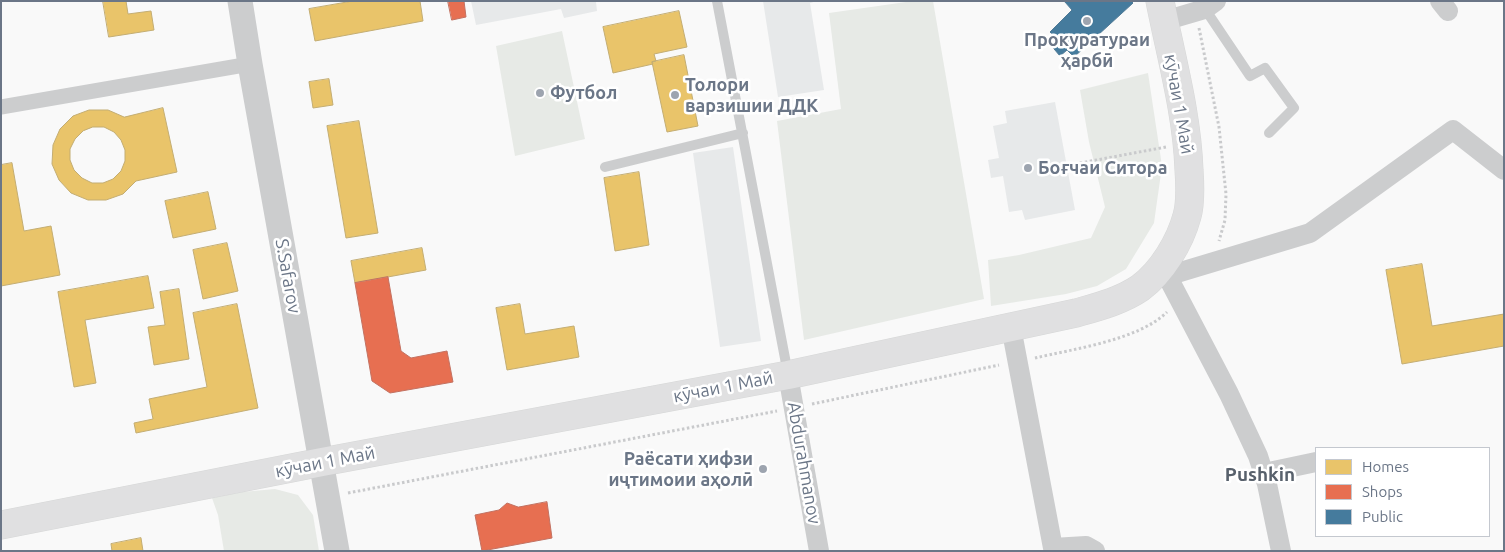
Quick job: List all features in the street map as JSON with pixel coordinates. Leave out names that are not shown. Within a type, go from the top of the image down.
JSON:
[{"type":"main road","name":"кӯчаи 1 Май","points":[[1,525],[322,462],[788,375],[1076,313],[1108,303],[1139,288],[1164,271],[1187,215],[1190,184],[1173,148],[1162,11]]},
{"type":"street","name":"S.Safarov","points":[[240,1],[337,551]]},
{"type":"street","points":[[1162,11],[1210,5]]},
{"type":"street","points":[[1,107],[250,64]]},
{"type":"street","points":[[1281,551],[1264,473],[1258,456],[1164,271],[1310,233],[1453,130],[1504,170]]},
{"type":"street","points":[[1011,327],[1053,548],[1086,546],[1095,551]]},
{"type":"street","name":"Abdurahmanov","points":[[788,375],[819,551]]},
{"type":"street","points":[[1264,473],[1315,462]]},
{"type":"lane","points":[[717,1],[788,375]]},
{"type":"lane","points":[[1210,5],[1250,76],[1265,68],[1294,108],[1269,133]]},
{"type":"lane","points":[[605,167],[743,133]]},
{"type":"path","points":[[1075,164],[1173,148]]},
{"type":"shaded area","points":[[471,1],[600,1],[596,2],[597,11],[564,18],[561,9],[476,25]]},
{"type":"shaded area","points":[[763,1],[817,1],[810,3],[824,90],[778,97]]},
{"type":"shaded area","points":[[913,1],[933,1],[984,299],[804,340],[777,121],[841,109],[829,13]]},
{"type":"shaded area","name":"Футбол","points":[[562,31],[585,139],[515,156],[496,46]]},
{"type":"shaded area","points":[[1148,73],[1162,166],[1154,223],[1126,269],[1097,286],[1066,294],[991,306],[988,260],[1019,255],[1091,238],[1105,207],[1089,142],[1080,90]]},
{"type":"shaded area","name":"Боғчаи Ситора","points":[[1055,102],[1075,210],[1025,220],[1022,210],[1009,212],[1003,176],[991,178],[988,160],[999,158],[993,126],[1007,123],[1005,111]]},
{"type":"shaded area","points":[[733,147],[761,341],[720,347],[693,153]]},
{"type":"shaded area","points":[[275,489],[298,495],[313,515],[319,551],[224,551],[218,515],[212,498],[242,492]]},
{"type":"building: Homes","points":[[103,1],[126,1],[128,14],[151,11],[154,30],[109,37]]},
{"type":"building: Homes","points":[[353,1],[420,1],[423,21],[315,41],[309,9]]},
{"type":"building: Homes","points":[[679,11],[687,47],[654,54],[656,61],[652,62],[653,64],[613,73],[603,27]]},
{"type":"building: Homes","name":"Толори варзишии ДДК","points":[[684,55],[698,126],[667,132],[652,62]]},
{"type":"building: Homes","points":[[329,79],[333,105],[313,108],[309,82]]},
{"type":"building: Homes","points":[[163,108],[177,172],[136,181],[123,194],[106,200],[88,200],[71,193],[59,180],[52,164],[53,145],[60,129],[73,116],[89,110],[108,110],[124,117]],"holes":[[[93,127],[104,127],[114,132],[121,140],[125,150],[125,161],[121,171],[113,179],[103,183],[92,183],[82,178],[74,170],[70,160],[70,149],[75,139],[83,131]]]},
{"type":"building: Homes","points":[[359,121],[378,233],[346,238],[327,126]]},
{"type":"building: Homes","points":[[12,163],[24,231],[51,226],[60,275],[1,286],[1,165]]},
{"type":"building: Homes","points":[[639,172],[649,245],[615,251],[604,178]]},
{"type":"building: Homes","points":[[208,192],[216,229],[173,238],[165,201]]},
{"type":"building: Homes","points":[[227,243],[238,291],[203,299],[193,250]]},
{"type":"building: Homes","points":[[422,248],[426,270],[355,283],[351,261]]},
{"type":"building: Homes","points":[[1422,264],[1432,326],[1504,314],[1504,346],[1402,364],[1386,270]]},
{"type":"building: Homes","points":[[148,276],[154,308],[85,320],[96,383],[74,387],[58,292]]},
{"type":"building: Homes","points":[[179,289],[189,359],[154,365],[148,327],[165,325],[160,292]]},
{"type":"building: Homes","points":[[237,304],[258,408],[136,433],[134,423],[153,419],[149,399],[207,387],[193,313]]},
{"type":"building: Homes","points":[[520,304],[525,334],[574,326],[579,357],[507,370],[496,308]]},
{"type":"building: Homes","points":[[141,538],[143,551],[112,551],[111,544]]},
{"type":"building: Shops","points":[[448,1],[464,1],[466,17],[452,20]]},
{"type":"building: Shops","points":[[388,277],[401,351],[411,358],[447,351],[453,382],[390,393],[372,381],[355,283]]},
{"type":"building: Shops","points":[[547,502],[552,538],[482,551],[475,515],[499,510],[507,503],[518,507]]},
{"type":"building: Public","name":"Прокуратураи ҳарбӣ","points":[[1066,1],[1131,1],[1133,3],[1074,57],[1067,50],[1060,56],[1049,43],[1055,37],[1050,32],[1072,10]]},
{"type":"place","name":"Прокуратураи ҳарбӣ","points":[[1087,21]]},
{"type":"place","name":"Футбол","points":[[540,93]]},
{"type":"place","name":"Толори варзишии ДДК","points":[[675,95]]},
{"type":"place","name":"Боғчаи Ситора","points":[[1028,168]]},
{"type":"place","name":"Раёсати ҳифзи иҷтимоии аҳолӣ","points":[[763,469]]},
{"type":"district","name":"Pushkin","points":[[1260,475]]}]
